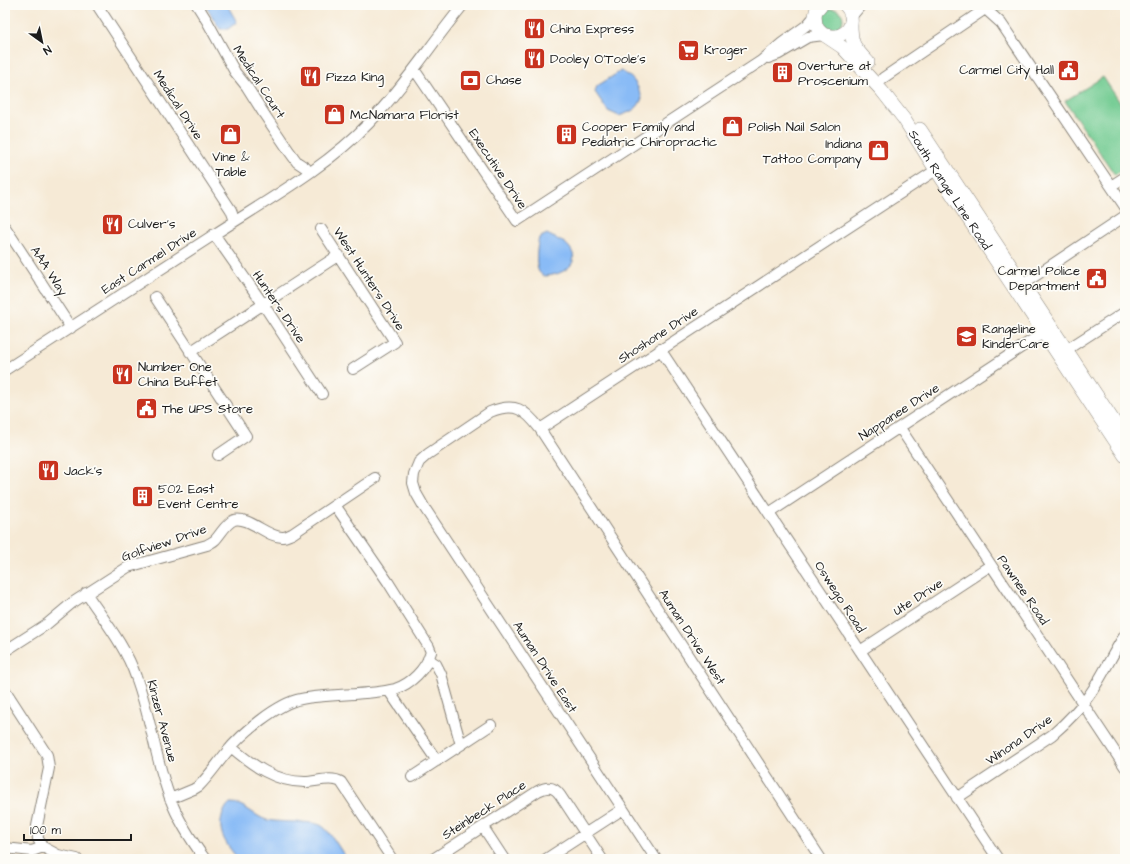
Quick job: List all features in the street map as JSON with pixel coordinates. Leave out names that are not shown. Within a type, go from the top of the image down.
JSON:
[{"type":"main road","points":[[817,9],[816,24],[820,32],[825,35],[835,37],[844,34],[850,26],[849,14]]},
{"type":"main road","name":"South Range Line Road","points":[[849,14],[854,45],[883,78],[907,109],[1125,438]]},
{"type":"main road","name":"South Range Line Road","points":[[825,35],[842,47],[887,97],[914,134],[936,170],[1125,456]]},
{"type":"street","name":"Medical Drive","points":[[97,5],[229,207],[235,221]]},
{"type":"street","name":"Medical Court","points":[[197,5],[235,72],[247,87],[289,151],[307,171]]},
{"type":"street","name":"East Carmel Drive","points":[[5,370],[235,221],[307,171],[336,153],[369,123],[395,94],[463,5]]},
{"type":"street","points":[[849,14],[861,5]]},
{"type":"street","points":[[883,78],[983,7],[1001,23],[1106,181],[1112,186],[1125,207]]},
{"type":"street","name":"Executive Drive","points":[[414,69],[517,221],[761,61],[782,43],[807,25],[817,9]]},
{"type":"street","name":"Executive Drive","points":[[761,61],[779,54],[808,36],[825,35]]},
{"type":"street","name":"Shoshone Drive","points":[[540,429],[660,349],[936,170]]},
{"type":"street","points":[[1112,186],[1125,177]]},
{"type":"street","points":[[1023,284],[1125,216]]},
{"type":"street","name":"AAA Way","points":[[5,227],[71,328]]},
{"type":"street","name":"West Hunters Drive","points":[[321,229],[395,342],[353,369]]},
{"type":"street","name":"Hunters Drive","points":[[214,234],[263,304],[322,394]]},
{"type":"street","points":[[190,352],[339,255]]},
{"type":"street","points":[[155,297],[246,436],[218,455]]},
{"type":"street","points":[[1066,350],[1125,312]]},
{"type":"street","name":"Nappanee Drive","points":[[769,512],[900,428],[1043,333]]},
{"type":"street","name":"Oswego Road","points":[[660,349],[998,859]]},
{"type":"street","name":"Auman Drive East","points":[[540,429],[527,414],[515,408],[499,408],[490,412],[428,454],[419,462],[414,474],[413,484],[424,506],[656,859]]},
{"type":"street","name":"Pawnee Road","points":[[900,428],[1125,767]]},
{"type":"street","name":"Auman Drive West","points":[[540,429],[821,859]]},
{"type":"street","name":"Golfview Drive","points":[[5,651],[47,624],[72,602],[128,567],[207,545],[214,541],[229,523],[234,520],[247,522],[272,534],[284,537],[292,534],[375,478]]},
{"type":"street","points":[[170,799],[199,786],[231,747],[274,710],[300,699],[389,691],[402,687],[416,676],[428,659],[431,652],[429,647],[388,582],[336,505]]},
{"type":"street","name":"Ute Drive","points":[[860,651],[991,565]]},
{"type":"street","name":"Kinzer Avenue","points":[[86,593],[121,647],[136,676],[144,700],[159,763],[170,799],[186,832],[205,859]]},
{"type":"street","name":"Winona Drive","points":[[957,798],[1052,735],[1074,714],[1091,693],[1113,652],[1125,635]]},
{"type":"street","points":[[428,659],[436,664],[441,674],[461,745]]},
{"type":"street","points":[[5,690],[47,755],[49,768],[37,826],[38,840],[43,847],[57,857],[77,859]]},
{"type":"street","points":[[389,691],[437,761]]},
{"type":"street","points":[[412,777],[491,725]]},
{"type":"street","points":[[231,747],[256,766],[279,778],[300,782],[330,780],[338,780],[341,782],[392,859]]},
{"type":"street","name":"Steinbeck Place","points":[[433,859],[543,788],[550,787],[558,792],[586,833]]},
{"type":"street","points":[[546,859],[561,855],[586,833],[623,810]]},
{"type":"street","points":[[483,827],[504,859]]},
{"type":"street","points":[[586,833],[602,859]]},
{"type":"street","points":[[5,848],[32,851],[43,847]]},
{"type":"green space","points":[[991,5],[1010,5],[998,12]]},
{"type":"green space","points":[[833,9],[840,12],[843,19],[840,26],[833,29],[826,26],[823,19],[826,12]]},
{"type":"green space","points":[[1103,77],[1125,110],[1125,168],[1115,175],[1065,101]]},
{"type":"water","points":[[205,5],[227,5],[237,22],[228,29],[220,29]]},
{"type":"water","points":[[621,71],[635,82],[642,98],[636,108],[619,116],[608,111],[595,92],[597,86]]},
{"type":"water","points":[[547,234],[567,245],[573,253],[574,259],[572,264],[562,272],[544,276],[538,269],[537,250],[539,238]]},
{"type":"water","points":[[230,803],[240,805],[267,820],[318,824],[322,826],[332,837],[347,859],[238,859],[224,839],[221,828],[222,816],[226,807]]},
{"type":"place","name":"China Express","points":[[535,29]]},
{"type":"place","name":"Kroger","points":[[688,50]]},
{"type":"place","name":"Dooley O'Toole's","points":[[534,59]]},
{"type":"place","name":"Carmel City Hall","points":[[1069,70]]},
{"type":"place","name":"Overture at Proscenium","points":[[782,73]]},
{"type":"place","name":"Pizza King","points":[[311,77]]},
{"type":"place","name":"Chase","points":[[470,80]]},
{"type":"place","name":"McNamara Florist","points":[[334,115]]},
{"type":"place","name":"Polish Nail Salon","points":[[733,127]]},
{"type":"place","name":"Cooper Family and Pediatric Chiropractic","points":[[567,134]]},
{"type":"place","name":"Vine & Table","points":[[231,135]]},
{"type":"place","name":"Indiana Tattoo Company","points":[[878,151]]},
{"type":"place","name":"Culver's","points":[[112,224]]},
{"type":"place","name":"Carmel Police Department","points":[[1096,278]]},
{"type":"place","name":"Rangeline KinderCare","points":[[967,336]]},
{"type":"place","name":"Number One China Buffet","points":[[122,374]]},
{"type":"place","name":"The UPS Store","points":[[146,409]]},
{"type":"place","name":"Jack's","points":[[49,471]]},
{"type":"place","name":"502 East Event Centre","points":[[142,496]]}]
